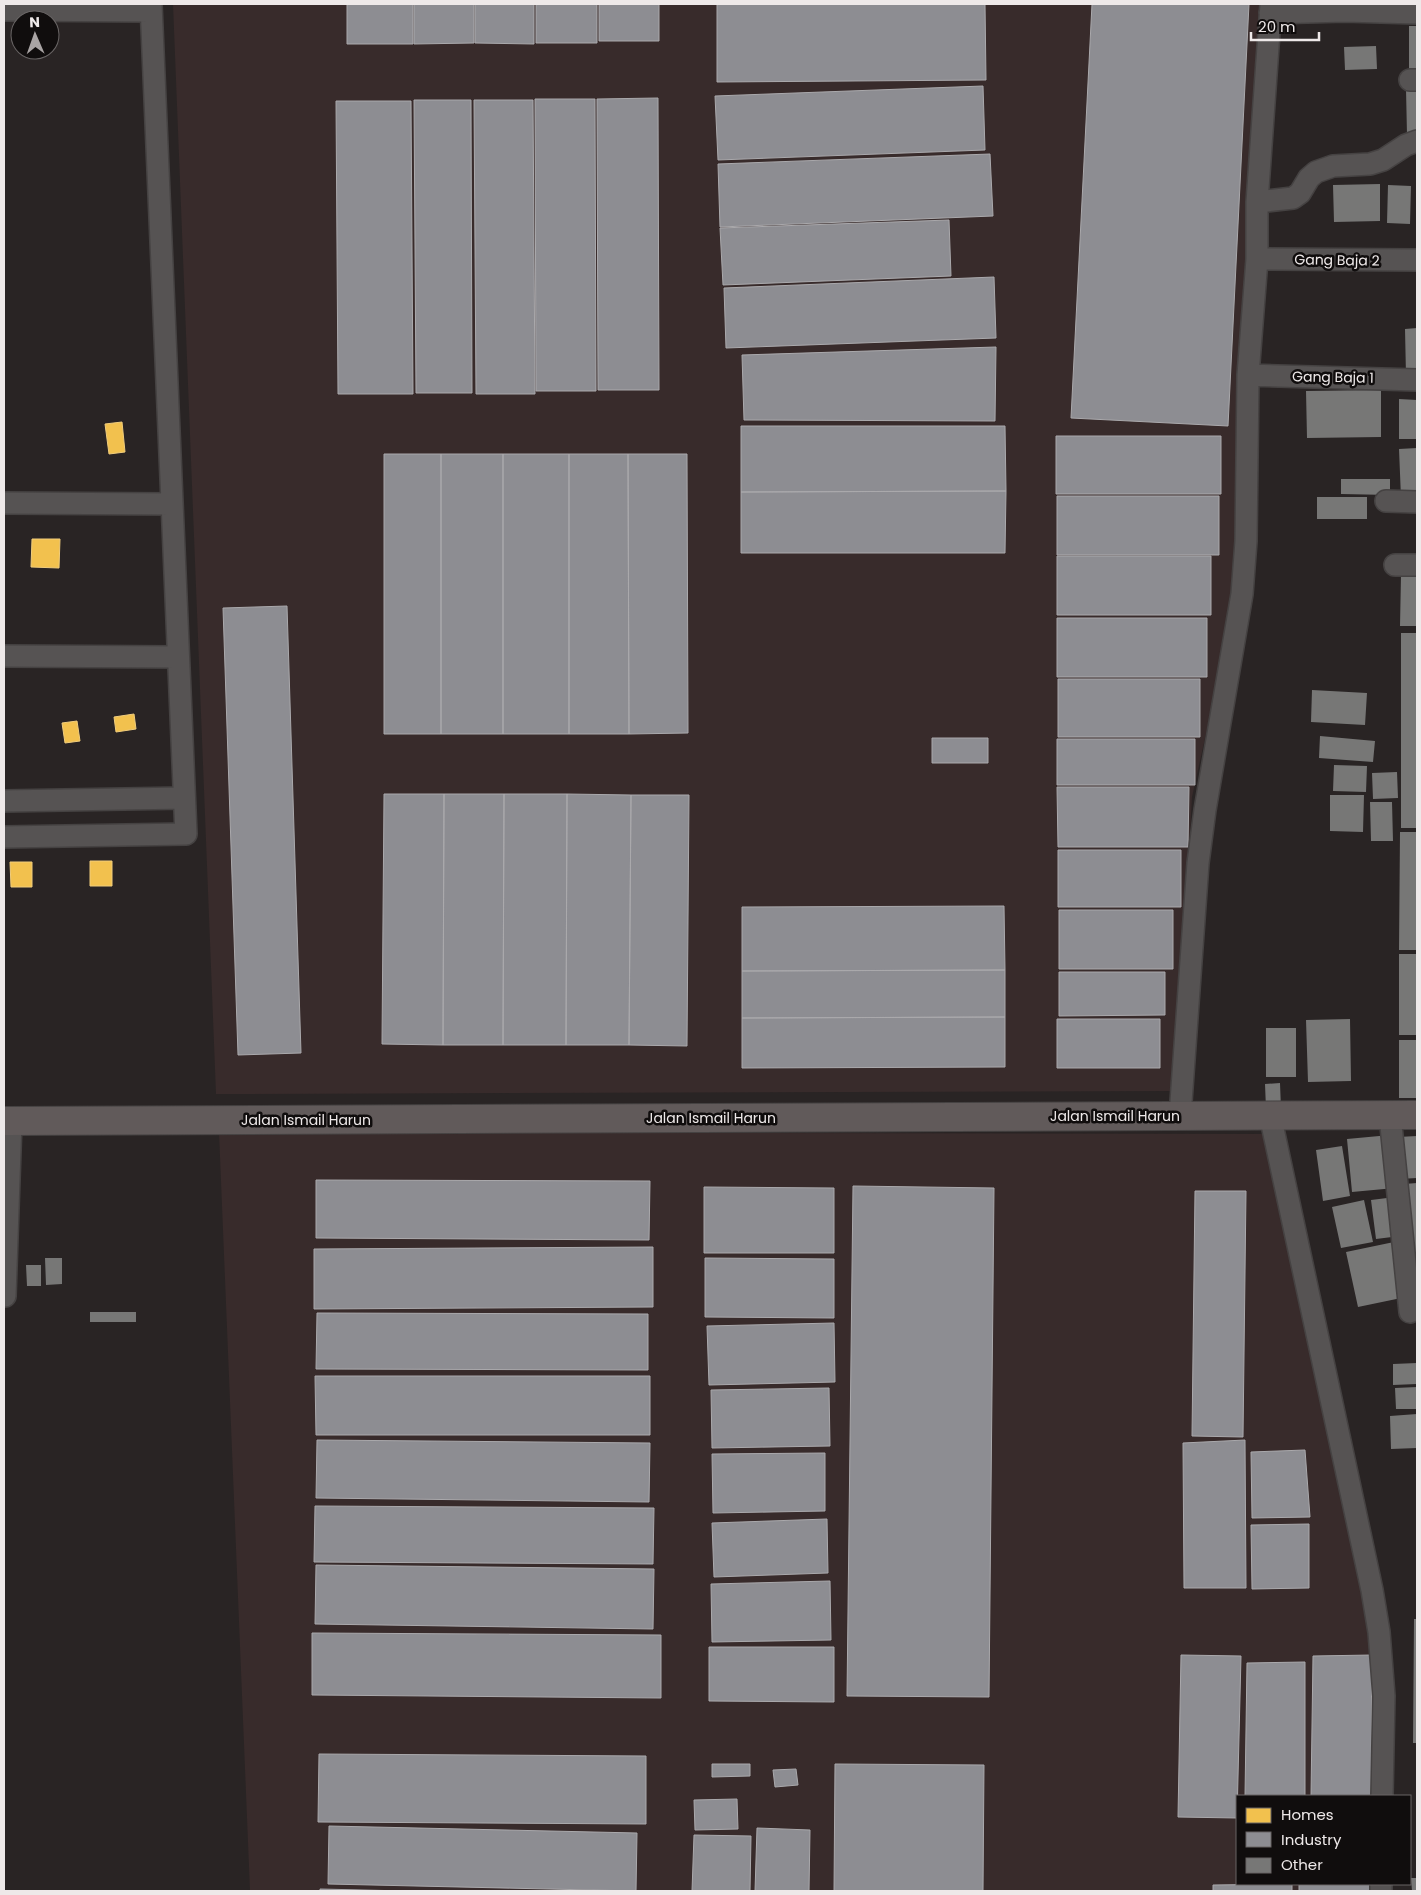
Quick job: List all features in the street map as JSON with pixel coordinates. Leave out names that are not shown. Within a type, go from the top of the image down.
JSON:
[{"type":"street","points":[[4,10],[151,8],[186,834],[4,837]]},
{"type":"street","points":[[1180,1116],[1198,863],[1242,594],[1246,540],[1248,375],[1257,259],[1257,202],[1271,9],[1306,13],[1417,13]]},
{"type":"street","points":[[1257,202],[1286,198],[1300,193],[1308,178],[1316,172],[1333,166],[1370,164],[1383,160],[1406,145],[1417,141]]},
{"type":"street","name":"Gang Baja 2","points":[[1257,259],[1417,260]]},
{"type":"street","name":"Gang Baja 1","points":[[1248,375],[1417,380]]},
{"type":"street","points":[[1386,501],[1417,502]]},
{"type":"street","points":[[4,503],[172,504]]},
{"type":"street","points":[[1395,565],[1417,565]]},
{"type":"street","points":[[4,656],[178,657]]},
{"type":"street","points":[[4,801],[184,798]]},
{"type":"street","points":[[1270,1115],[1372,1590],[1379,1632],[1384,1696],[1382,1795]]},
{"type":"street","name":"Jalan Ismail Harun","points":[[7,1121],[1417,1115]]},
{"type":"street","points":[[1390,1116],[1410,1312]]},
{"type":"street","points":[[5,1296],[7,1121]]},
{"type":"shaded area","points":[[173,4],[1263,4],[1238,590],[1192,797],[1176,1091],[216,1094]]},
{"type":"shaded area","points":[[219,1132],[1267,1134],[1382,1639],[1382,1795],[1236,1795],[1236,1885],[1382,1885],[1382,1891],[250,1891]]},
{"type":"building: Homes","points":[[122,422],[125,452],[109,454],[105,424]]},
{"type":"building: Homes","points":[[32,539],[60,539],[59,568],[31,567]]},
{"type":"building: Homes","points":[[134,714],[136,729],[116,732],[114,717]]},
{"type":"building: Homes","points":[[77,721],[80,741],[65,743],[62,723]]},
{"type":"building: Homes","points":[[90,861],[112,861],[112,886],[90,886]]},
{"type":"building: Homes","points":[[10,862],[32,862],[32,887],[11,887]]},
{"type":"building: Industry","points":[[347,4],[413,4],[413,44],[347,44]]},
{"type":"building: Industry","points":[[414,4],[474,4],[474,43],[414,44]]},
{"type":"building: Industry","points":[[475,4],[534,4],[534,44],[475,43]]},
{"type":"building: Industry","points":[[536,4],[597,4],[597,43],[536,43]]},
{"type":"building: Industry","points":[[599,4],[659,4],[659,41],[599,41]]},
{"type":"building: Industry","points":[[717,4],[985,4],[986,80],[717,82]]},
{"type":"building: Industry","points":[[1092,4],[1249,4],[1228,426],[1071,418]]},
{"type":"building: Industry","points":[[983,86],[985,150],[718,160],[715,96]]},
{"type":"building: Industry","points":[[658,98],[659,390],[598,390],[597,99]]},
{"type":"building: Industry","points":[[535,99],[595,99],[596,391],[536,391]]},
{"type":"building: Industry","points":[[414,100],[471,100],[472,393],[416,393]]},
{"type":"building: Industry","points":[[474,100],[533,100],[535,394],[476,394]]},
{"type":"building: Industry","points":[[336,101],[411,101],[413,394],[338,394]]},
{"type":"building: Industry","points":[[990,154],[993,216],[720,227],[718,164]]},
{"type":"building: Industry","points":[[949,220],[951,276],[723,285],[720,228]]},
{"type":"building: Industry","points":[[994,277],[996,338],[726,348],[724,288]]},
{"type":"building: Industry","points":[[996,347],[995,421],[744,420],[742,355]]},
{"type":"building: Industry","points":[[741,426],[1005,426],[1006,491],[741,492]]},
{"type":"building: Industry","points":[[1056,436],[1221,436],[1221,494],[1056,494]]},
{"type":"building: Industry","points":[[384,454],[441,454],[441,734],[384,734]]},
{"type":"building: Industry","points":[[441,454],[503,454],[503,734],[441,734]]},
{"type":"building: Industry","points":[[503,454],[569,454],[569,734],[503,734]]},
{"type":"building: Industry","points":[[569,454],[628,454],[629,734],[569,734]]},
{"type":"building: Industry","points":[[628,454],[687,454],[688,733],[629,734]]},
{"type":"building: Industry","points":[[1006,491],[1005,553],[741,553],[741,492]]},
{"type":"building: Industry","points":[[1057,496],[1219,496],[1219,555],[1057,555]]},
{"type":"building: Industry","points":[[1057,556],[1211,556],[1211,615],[1057,615]]},
{"type":"building: Industry","points":[[287,606],[301,1053],[238,1055],[223,608]]},
{"type":"building: Industry","points":[[1057,618],[1207,618],[1207,677],[1057,677]]},
{"type":"building: Industry","points":[[1058,679],[1200,679],[1200,737],[1058,737]]},
{"type":"building: Industry","points":[[932,738],[988,738],[988,763],[932,763]]},
{"type":"building: Industry","points":[[1057,739],[1195,739],[1195,785],[1057,785]]},
{"type":"building: Industry","points":[[1057,787],[1189,787],[1188,847],[1058,847]]},
{"type":"building: Industry","points":[[384,794],[444,794],[443,1045],[382,1044]]},
{"type":"building: Industry","points":[[444,794],[504,794],[503,1045],[443,1045]]},
{"type":"building: Industry","points":[[504,794],[567,794],[566,1045],[503,1045]]},
{"type":"building: Industry","points":[[567,794],[631,795],[629,1045],[566,1045]]},
{"type":"building: Industry","points":[[631,795],[689,795],[687,1046],[629,1045]]},
{"type":"building: Industry","points":[[1058,850],[1181,850],[1181,907],[1058,907]]},
{"type":"building: Industry","points":[[1004,906],[1005,970],[742,971],[742,907]]},
{"type":"building: Industry","points":[[1059,910],[1173,910],[1173,969],[1059,969]]},
{"type":"building: Industry","points":[[1005,970],[1005,1017],[742,1018],[742,971]]},
{"type":"building: Industry","points":[[1059,972],[1165,972],[1165,1015],[1059,1016]]},
{"type":"building: Industry","points":[[1005,1017],[1005,1067],[742,1068],[742,1018]]},
{"type":"building: Industry","points":[[1057,1019],[1160,1019],[1160,1068],[1057,1068]]},
{"type":"building: Industry","points":[[316,1180],[650,1181],[649,1240],[316,1238]]},
{"type":"building: Industry","points":[[853,1186],[994,1188],[989,1697],[847,1696]]},
{"type":"building: Industry","points":[[704,1187],[834,1188],[834,1253],[704,1253]]},
{"type":"building: Industry","points":[[1195,1191],[1246,1191],[1243,1437],[1192,1436]]},
{"type":"building: Industry","points":[[653,1247],[653,1307],[314,1309],[314,1249]]},
{"type":"building: Industry","points":[[705,1258],[834,1259],[834,1318],[705,1317]]},
{"type":"building: Industry","points":[[317,1313],[648,1314],[648,1370],[316,1369]]},
{"type":"building: Industry","points":[[834,1323],[835,1382],[709,1385],[707,1326]]},
{"type":"building: Industry","points":[[315,1376],[650,1376],[650,1435],[316,1435]]},
{"type":"building: Industry","points":[[829,1388],[830,1446],[712,1448],[711,1390]]},
{"type":"building: Industry","points":[[317,1440],[650,1443],[649,1502],[316,1498]]},
{"type":"building: Industry","points":[[1245,1440],[1246,1588],[1184,1588],[1183,1443]]},
{"type":"building: Industry","points":[[1305,1450],[1310,1517],[1252,1518],[1251,1452]]},
{"type":"building: Industry","points":[[825,1453],[825,1511],[713,1513],[712,1454]]},
{"type":"building: Industry","points":[[315,1506],[654,1508],[653,1564],[314,1562]]},
{"type":"building: Industry","points":[[827,1519],[828,1573],[714,1577],[712,1523]]},
{"type":"building: Industry","points":[[1309,1524],[1309,1588],[1252,1589],[1251,1525]]},
{"type":"building: Industry","points":[[316,1565],[654,1569],[653,1629],[315,1624]]},
{"type":"building: Industry","points":[[830,1581],[831,1640],[712,1642],[711,1584]]},
{"type":"building: Industry","points":[[312,1633],[661,1635],[661,1698],[312,1695]]},
{"type":"building: Industry","points":[[709,1647],[834,1647],[834,1702],[709,1701]]},
{"type":"building: Industry","points":[[1181,1655],[1241,1656],[1236,1818],[1178,1817]]},
{"type":"building: Industry","points":[[1372,1655],[1371,1795],[1311,1795],[1313,1656]]},
{"type":"building: Industry","points":[[1305,1662],[1305,1795],[1245,1795],[1247,1663]]},
{"type":"building: Industry","points":[[319,1754],[646,1756],[646,1824],[318,1822]]},
{"type":"building: Industry","points":[[712,1764],[750,1764],[750,1776],[712,1777]]},
{"type":"building: Industry","points":[[835,1764],[984,1765],[983,1891],[834,1891]]},
{"type":"building: Industry","points":[[796,1769],[798,1785],[775,1787],[773,1770]]},
{"type":"building: Industry","points":[[737,1799],[738,1829],[695,1830],[694,1800]]},
{"type":"building: Industry","points":[[329,1826],[637,1833],[636,1891],[328,1884]]},
{"type":"building: Industry","points":[[757,1828],[810,1830],[809,1891],[755,1891]]},
{"type":"building: Industry","points":[[694,1835],[751,1836],[750,1891],[692,1891]]},
{"type":"building: Industry","points":[[1213,1885],[1292,1885],[1292,1891],[1213,1891]]},
{"type":"building: Industry","points":[[1299,1885],[1376,1885],[1376,1891],[1299,1891]]},
{"type":"building: Industry","points":[[320,1889],[406,1891],[320,1891]]},
{"type":"building: Other","points":[[1409,26],[1417,26],[1417,73],[1409,73]]},
{"type":"building: Other","points":[[1376,46],[1377,69],[1345,70],[1344,47]]},
{"type":"building: Other","points":[[1406,89],[1417,89],[1417,135],[1407,135]]},
{"type":"building: Other","points":[[1380,184],[1380,221],[1334,222],[1333,185]]},
{"type":"building: Other","points":[[1388,185],[1411,186],[1410,224],[1387,223]]},
{"type":"building: Other","points":[[1417,328],[1417,376],[1406,376],[1405,329]]},
{"type":"building: Other","points":[[1381,390],[1381,437],[1307,438],[1306,391]]},
{"type":"building: Other","points":[[1399,399],[1417,400],[1417,439],[1399,439]]},
{"type":"building: Other","points":[[1417,448],[1417,497],[1401,498],[1399,449]]},
{"type":"building: Other","points":[[1341,479],[1390,479],[1390,495],[1341,494]]},
{"type":"building: Other","points":[[1317,497],[1367,497],[1367,519],[1317,519]]},
{"type":"building: Other","points":[[1401,575],[1417,575],[1417,626],[1400,626]]},
{"type":"building: Other","points":[[1401,633],[1417,633],[1417,828],[1401,828]]},
{"type":"building: Other","points":[[1312,690],[1367,693],[1365,725],[1311,722]]},
{"type":"building: Other","points":[[1320,736],[1375,741],[1373,762],[1319,758]]},
{"type":"building: Other","points":[[1334,765],[1367,766],[1366,792],[1333,791]]},
{"type":"building: Other","points":[[1397,772],[1398,798],[1373,799],[1372,773]]},
{"type":"building: Other","points":[[1330,795],[1364,795],[1363,832],[1330,831]]},
{"type":"building: Other","points":[[1370,802],[1392,802],[1393,841],[1371,841]]},
{"type":"building: Other","points":[[1400,832],[1417,832],[1417,950],[1399,950]]},
{"type":"building: Other","points":[[1399,954],[1417,954],[1417,1035],[1399,1035]]},
{"type":"building: Other","points":[[1350,1019],[1351,1081],[1308,1082],[1306,1020]]},
{"type":"building: Other","points":[[1266,1028],[1296,1028],[1296,1077],[1266,1077]]},
{"type":"building: Other","points":[[1399,1040],[1417,1040],[1417,1098],[1399,1098]]},
{"type":"building: Other","points":[[1280,1083],[1281,1109],[1266,1109],[1265,1084]]},
{"type":"building: Other","points":[[1390,1135],[1395,1188],[1352,1192],[1347,1139]]},
{"type":"building: Other","points":[[1417,1136],[1417,1178],[1399,1179],[1398,1137]]},
{"type":"building: Other","points":[[1342,1146],[1350,1196],[1323,1201],[1316,1150]]},
{"type":"building: Other","points":[[1417,1183],[1417,1260],[1408,1260],[1404,1184]]},
{"type":"building: Other","points":[[1395,1197],[1400,1236],[1376,1239],[1371,1200]]},
{"type":"building: Other","points":[[1364,1200],[1373,1242],[1341,1248],[1332,1207]]},
{"type":"building: Other","points":[[1394,1242],[1406,1297],[1358,1307],[1346,1252]]},
{"type":"building: Other","points":[[45,1258],[62,1258],[62,1284],[46,1285]]},
{"type":"building: Other","points":[[26,1265],[41,1265],[41,1286],[27,1286]]},
{"type":"building: Other","points":[[90,1312],[136,1312],[136,1322],[90,1322]]},
{"type":"building: Other","points":[[1417,1363],[1417,1384],[1393,1385],[1393,1364]]},
{"type":"building: Other","points":[[1417,1387],[1417,1409],[1396,1409],[1395,1388]]},
{"type":"building: Other","points":[[1417,1414],[1417,1448],[1391,1449],[1390,1416]]},
{"type":"building: Other","points":[[1414,1619],[1417,1619],[1417,1743],[1413,1743]]},
{"type":"building: Other","points":[[1411,1878],[1417,1878],[1417,1891],[1412,1891]]}]
